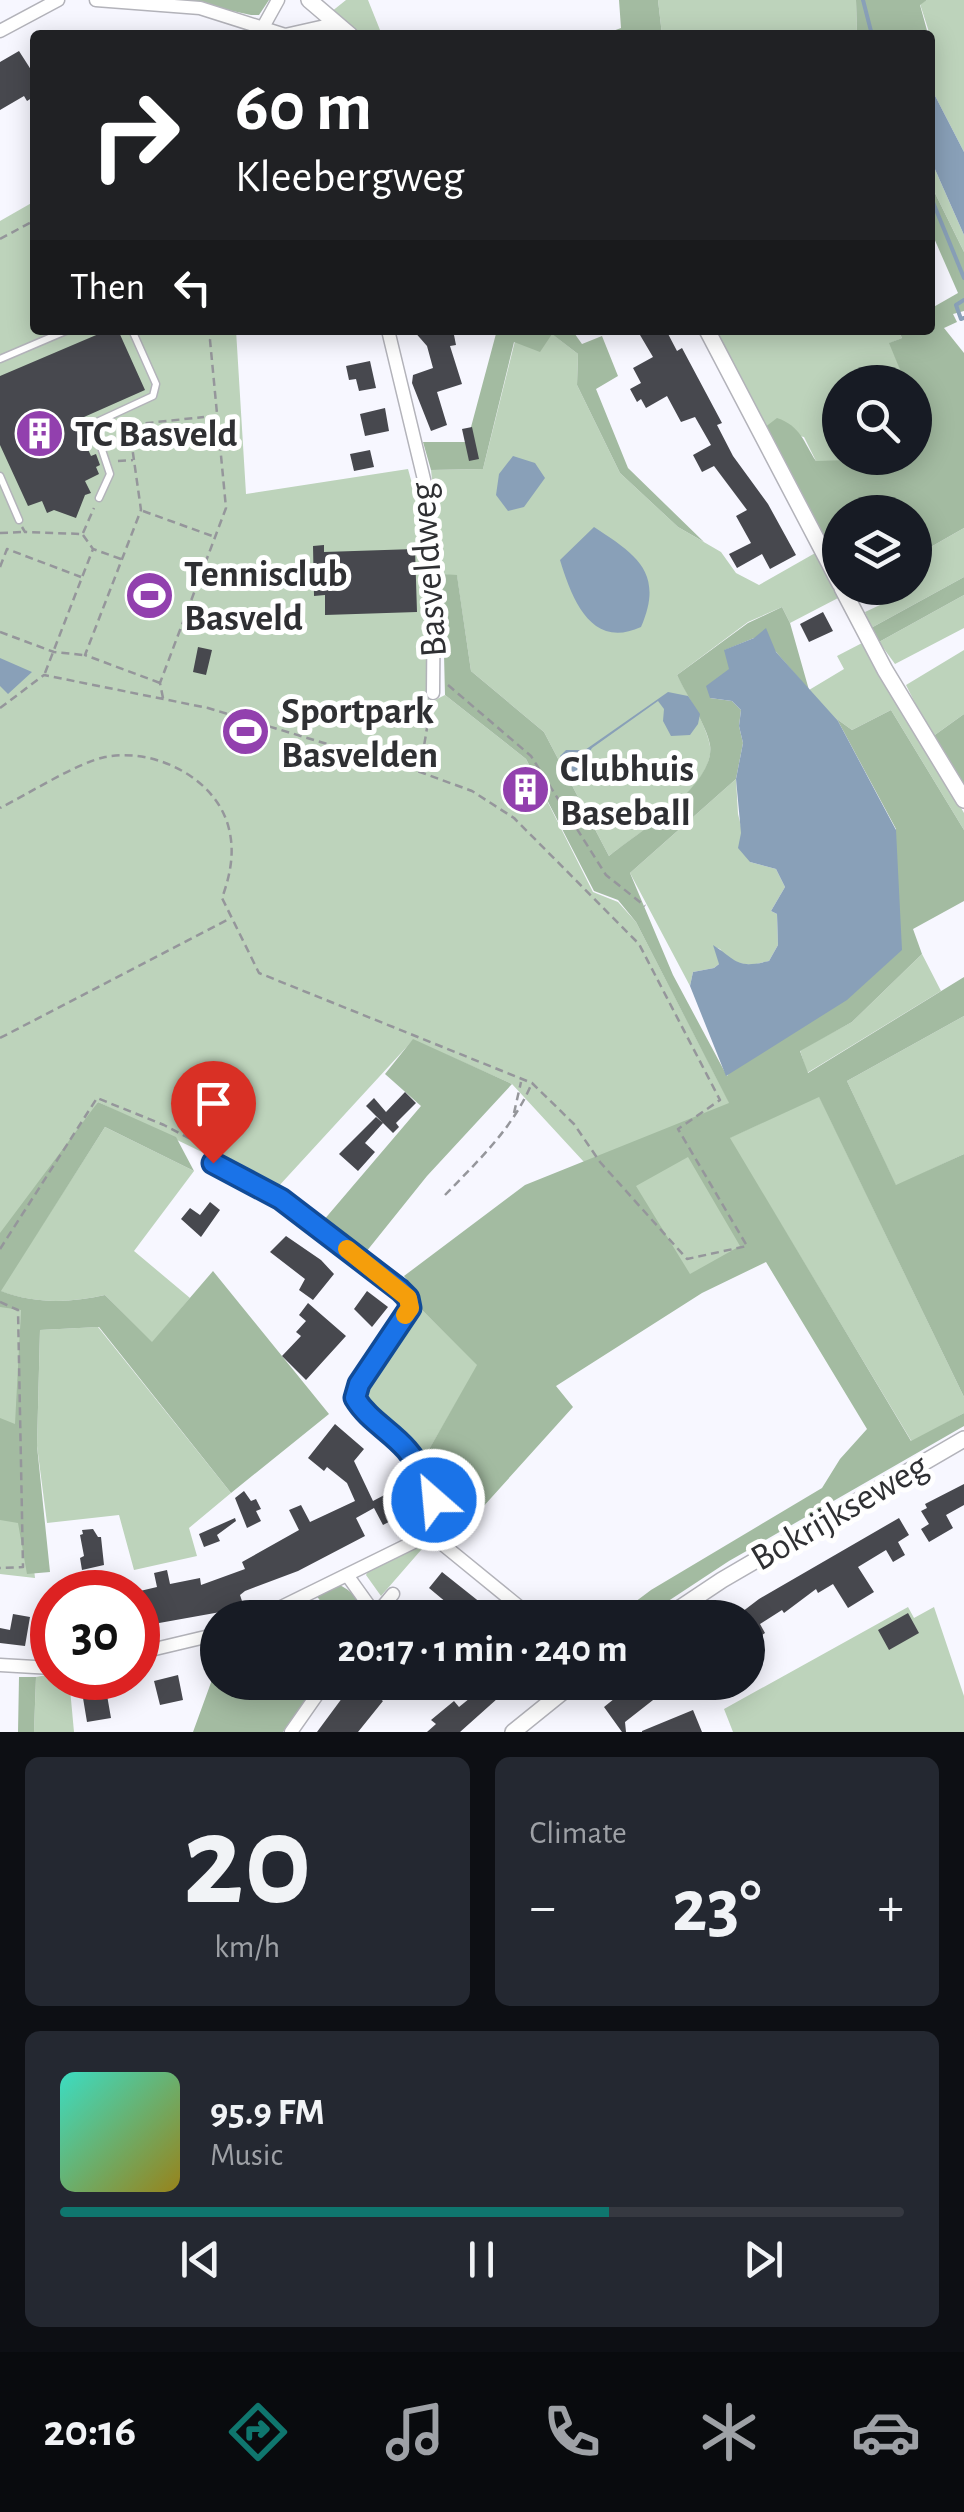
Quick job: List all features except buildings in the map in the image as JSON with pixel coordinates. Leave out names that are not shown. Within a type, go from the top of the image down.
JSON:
[{"type":"street","points":[[0,31],[58,0]]},
{"type":"street","points":[[96,0],[200,8],[258,30]]},
{"type":"street","points":[[264,30],[278,0]]},
{"type":"street","points":[[309,0],[343,30]]},
{"type":"street","points":[[307,30],[334,24]]},
{"type":"street","name":"Basveldweg","points":[[389,335],[427,492],[434,577],[433,693]]},
{"type":"street","points":[[709,335],[822,550]]},
{"type":"street","points":[[851,605],[964,800]]},
{"type":"street","points":[[213,1157],[281,1199],[377,1270],[408,1298],[410,1308],[359,1384],[355,1398],[362,1410],[406,1448],[421,1469],[434,1500],[430,1534]]},
{"type":"street","name":"Bokrijkseweg","points":[[692,1600],[964,1439]]},
{"type":"street","points":[[296,1600],[430,1534]]},
{"type":"street","points":[[430,1534],[511,1600]]},
{"type":"street","points":[[347,1575],[363,1600]]},
{"type":"street","points":[[388,1600],[393,1594]]},
{"type":"street","points":[[160,1648],[200,1638]]},
{"type":"street","points":[[0,1665],[30,1667]]},
{"type":"street","points":[[291,1732],[313,1700]]},
{"type":"street","points":[[512,1732],[552,1700]]},
{"type":"lane","points":[[0,359],[56,335]]},
{"type":"lane","points":[[98,498],[110,474],[96,432],[99,420],[153,396],[156,384],[134,335]]},
{"type":"lane","points":[[0,476],[19,520]]},
{"type":"path","points":[[0,239],[30,223]]},
{"type":"path","points":[[163,700],[160,683],[226,508],[212,335]]},
{"type":"path","points":[[85,655],[141,510],[130,425],[204,417]]},
{"type":"path","points":[[106,462],[134,460]]},
{"type":"path","points":[[82,534],[98,498]]},
{"type":"path","points":[[141,510],[216,538]]},
{"type":"path","points":[[19,520],[25,532]]},
{"type":"path","points":[[0,533],[82,534]]},
{"type":"path","points":[[82,534],[93,549],[122,560]]},
{"type":"path","points":[[0,708],[44,675],[93,549]]},
{"type":"path","points":[[0,567],[7,550],[82,578]]},
{"type":"path","points":[[0,632],[54,652],[85,655],[160,683]]},
{"type":"path","points":[[435,674],[531,756],[606,875],[646,906]]},
{"type":"path","points":[[0,808],[102,758],[131,754],[187,774],[214,800],[229,829],[231,866],[222,898],[260,973],[532,1084],[574,1124],[600,1162],[687,1259],[747,1246],[678,1130],[720,1100],[639,944],[514,818],[472,791],[420,772],[208,708],[44,675]]},
{"type":"path","points":[[420,772],[433,693]]},
{"type":"path","points":[[0,1038],[231,918]]},
{"type":"path","points":[[514,1115],[522,1080]]},
{"type":"path","points":[[445,1195],[489,1150],[532,1084]]},
{"type":"path","points":[[0,1249],[97,1098],[164,1125],[213,1157]]},
{"type":"path","points":[[0,1302],[18,1310],[23,1566],[0,1568]]},
{"type":"green space","points":[[182,0],[269,0],[259,15],[251,15]]},
{"type":"green space","points":[[346,0],[368,0],[380,30],[356,30],[331,12]]},
{"type":"green space","points":[[619,0],[658,0],[661,30],[616,30],[621,28]]},
{"type":"green space","points":[[658,0],[856,0],[857,30],[661,30]]},
{"type":"green space","points":[[856,0],[927,0],[920,5],[927,30],[857,30]]},
{"type":"green space","points":[[927,0],[964,0],[964,152],[935,96],[935,30],[928,30],[920,4]]},
{"type":"green space","points":[[935,169],[964,235],[964,252],[935,193]]},
{"type":"green space","points":[[935,193],[964,252],[964,311],[953,314],[957,322],[944,328],[964,353],[964,528],[932,546],[932,495],[822,495],[822,534],[764,428],[777,418],[792,426],[816,461],[822,461],[822,475],[932,475],[932,365],[898,365],[889,343],[902,338],[900,335],[935,335],[935,306],[958,293],[935,240]]},
{"type":"green space","name":"Sportpark Basvelden","points":[[30,204],[30,335],[236,335],[246,494],[408,469],[421,516],[429,703],[445,695],[526,759],[593,892],[618,902],[636,922],[730,1104],[697,1127],[773,1247],[691,1278],[512,1084],[413,1040],[277,1188],[98,1102],[0,1263],[0,221]]},
{"type":"green space","points":[[496,335],[551,335],[540,352],[514,342],[483,469],[431,470],[423,442],[467,442]]},
{"type":"green space","points":[[553,335],[576,335],[582,344],[602,336],[618,376],[596,389],[628,468],[704,542],[678,527],[620,473],[577,385],[578,354]]},
{"type":"green space","points":[[554,335],[578,354],[577,385],[620,473],[678,527],[721,552],[736,573],[759,585],[817,552],[822,562],[825,605],[790,623],[782,607],[748,622],[677,675],[705,729],[709,761],[688,792],[609,856],[544,732],[471,671],[457,576],[442,574],[431,470],[483,469],[515,341]]},
{"type":"green space","points":[[718,335],[900,335],[902,338],[890,343],[898,365],[822,365],[822,461],[816,461],[804,437],[764,428]]},
{"type":"green space","points":[[964,528],[964,577],[932,595],[932,546]]},
{"type":"green space","points":[[442,574],[457,575],[471,671],[544,732],[609,856],[688,792],[709,760],[708,737],[677,675],[748,623],[782,607],[809,690],[776,652],[754,638],[725,650],[730,669],[710,698],[732,701],[741,710],[743,743],[736,779],[630,873],[673,975],[727,1076],[896,829],[838,721],[830,714],[852,730],[891,710],[964,830],[964,901],[913,929],[922,954],[852,1022],[800,1051],[808,1073],[964,977],[964,1016],[847,1081],[896,1185],[964,1154],[964,1397],[819,1097],[730,1138],[911,1441],[964,1413],[964,1426],[729,1561],[670,1600],[638,1600],[822,1488],[840,1459],[867,1429],[766,1262],[702,1293],[556,1386],[573,1407],[454,1539],[445,1528],[441,1495],[423,1460],[477,1365],[418,1306],[419,1295],[404,1276],[525,1185],[729,1103],[636,922],[618,900],[594,891],[526,759],[445,695]],"holes":[[[688,1157],[740,1246],[690,1274],[636,1186]]]},
{"type":"green space","points":[[964,577],[964,595],[879,642],[871,628],[913,605],[932,605],[932,595]]},
{"type":"green space","points":[[964,595],[964,628],[895,664],[879,642]]},
{"type":"green space","points":[[880,605],[913,605],[871,628],[865,612]]},
{"type":"green space","points":[[864,642],[964,813],[964,830],[891,710],[852,730],[830,714],[809,690],[844,669],[837,656]]},
{"type":"green space","points":[[964,650],[964,714],[932,737],[906,685]]},
{"type":"green space","points":[[964,714],[964,789],[932,737]]},
{"type":"green space","points":[[736,779],[738,814],[750,862],[776,869],[785,887],[771,911],[777,914],[778,945],[769,961],[752,965],[730,962],[714,947],[720,963],[693,972],[690,986],[630,873]]},
{"type":"green space","points":[[922,954],[941,991],[807,1073],[800,1050],[852,1022]]},
{"type":"green space","points":[[964,1016],[964,1154],[896,1186],[847,1081]]},
{"type":"green space","points":[[413,1039],[512,1084],[427,1176],[366,1252],[323,1221],[421,1106],[385,1074]]},
{"type":"green space","points":[[819,1096],[964,1397],[964,1413],[912,1442],[729,1138]]},
{"type":"green space","points":[[98,1102],[176,1137],[194,1171],[105,1127],[1,1291],[53,1301],[105,1295],[152,1342],[213,1271],[329,1414],[231,1493],[99,1327],[40,1330],[37,1446],[50,1570],[30,1570],[27,1574],[18,1523],[0,1520],[0,1418],[15,1424],[21,1310],[0,1307],[0,1233]]},
{"type":"green space","points":[[105,1127],[194,1171],[134,1251],[190,1298],[152,1343],[105,1295],[52,1301],[0,1291]]},
{"type":"green space","points":[[0,1294],[21,1309],[19,1427],[34,1570],[30,1570],[30,1577],[0,1574]]},
{"type":"green space","points":[[418,1306],[478,1365],[423,1460],[366,1401],[364,1394]]},
{"type":"green space","points":[[98,1327],[231,1493],[189,1528],[197,1556],[134,1570],[119,1515],[47,1523],[37,1446],[40,1330]]},
{"type":"green space","points":[[428,1542],[381,1596],[366,1575],[368,1571]]},
{"type":"green space","points":[[337,1584],[358,1600],[320,1600],[316,1595]]},
{"type":"green space","points":[[908,1607],[914,1618],[934,1607],[964,1696],[964,1732],[733,1732],[724,1709],[740,1700],[765,1700],[765,1686]]},
{"type":"green space","points":[[19,1677],[30,1677],[30,1700],[35,1700],[34,1732],[18,1732]]},
{"type":"green space","points":[[35,1700],[71,1700],[74,1732],[34,1732]]},
{"type":"green space","points":[[205,1700],[307,1700],[283,1732],[193,1732]]},
{"type":"water","points":[[935,96],[964,152],[964,235],[935,169]]},
{"type":"water","points":[[513,456],[535,463],[545,478],[524,507],[508,511],[496,495],[499,474]]},
{"type":"water","points":[[594,527],[642,566],[650,592],[641,627],[609,632],[597,626],[586,617],[571,590],[560,560]]},
{"type":"water","points":[[766,628],[776,652],[838,721],[896,830],[902,950],[847,1000],[726,1076],[690,986],[693,972],[719,964],[713,945],[743,964],[769,961],[778,945],[777,914],[771,911],[785,887],[776,869],[750,862],[738,848],[741,833],[736,779],[743,743],[741,710],[732,701],[710,698],[706,686],[729,669],[724,650],[754,638]]},
{"type":"water","points":[[0,658],[32,672],[8,694],[0,686]]},
{"type":"water","points":[[668,692],[688,696],[700,714],[690,735],[671,736],[658,701],[592,748],[584,761],[588,770],[575,782],[562,768],[560,756],[566,750],[585,750]]},
{"type":"waterway","points":[[863,0],[871,30]]},
{"type":"waterway","points":[[935,207],[964,278]]},
{"type":"waterway","points":[[964,300],[956,305],[961,319],[964,318]]},
{"type":"slow traffic","points":[[347,1249],[408,1298],[410,1308],[405,1315]]},
{"type":"place","name":"TC Basveld","points":[[40,433]]},
{"type":"place","name":"Tennisclub Basveld","points":[[149,595]]},
{"type":"place","name":"Sportpark Basvelden","points":[[246,732]]},
{"type":"place","name":"Clubhuis Baseball","points":[[525,790]]},
{"type":"route","points":[[213,1163],[281,1199],[377,1270],[408,1298],[410,1308],[359,1384],[355,1398],[362,1410],[406,1448],[421,1469],[434,1500]]}]
